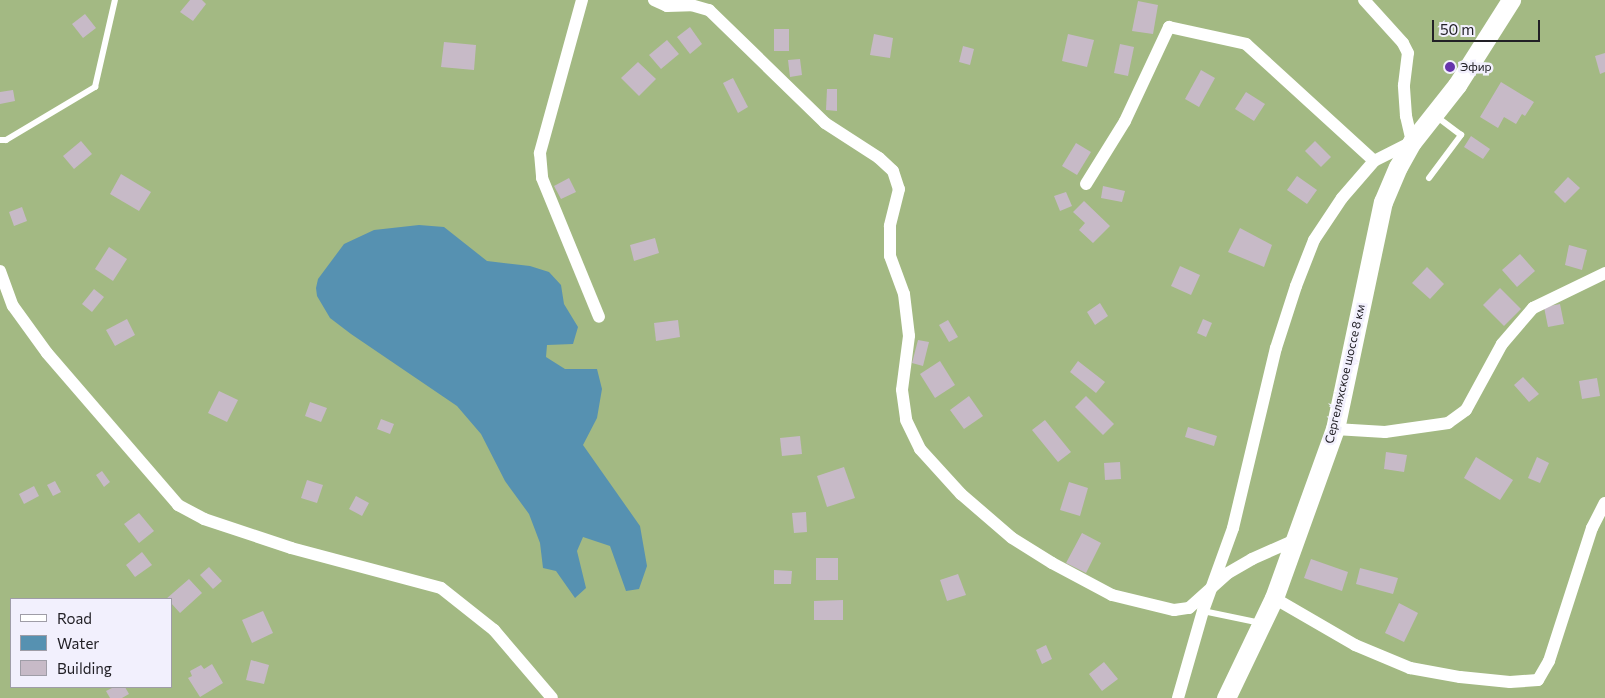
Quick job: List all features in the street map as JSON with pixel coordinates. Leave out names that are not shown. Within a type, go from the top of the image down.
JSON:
[{"type":"main road","name":"Сергеляхское шоссе 8 км","points":[[1226,698],[1274,598],[1335,429],[1383,202],[1398,167],[1412,142],[1457,85],[1511,0]]},
{"type":"street","points":[[582,0],[540,153],[542,178],[599,316]]},
{"type":"street","points":[[654,0],[667,6],[691,5],[709,10],[825,123],[879,158],[893,171],[899,189],[890,226],[890,256],[904,294],[910,336],[902,390],[906,420],[920,449],[961,494],[1012,538],[1052,563],[1112,595],[1174,610],[1189,608],[1228,573],[1252,558],[1295,540]]},
{"type":"street","points":[[1178,698],[1203,612],[1233,528],[1276,348],[1296,286],[1314,240],[1342,198],[1374,160],[1412,142],[1406,116],[1404,85],[1408,53],[1403,43],[1364,0]]},
{"type":"street","points":[[1086,184],[1125,121],[1169,28],[1246,44],[1374,160]]},
{"type":"street","points":[[0,271],[13,306],[47,353],[178,505],[204,519],[291,548],[441,588],[494,630],[552,698]]},
{"type":"street","points":[[1335,429],[1385,432],[1448,423],[1466,410],[1502,344],[1533,308],[1605,273]]},
{"type":"street","points":[[1274,598],[1355,645],[1410,668],[1460,678],[1510,682],[1538,680],[1549,661],[1592,528],[1605,503]]},
{"type":"lane","points":[[0,140],[6,140],[94,87],[115,0]]},
{"type":"lane","points":[[1429,178],[1461,135],[1433,114]]},
{"type":"lane","points":[[1203,612],[1262,623]]},
{"type":"green space","points":[[0,0],[1605,0],[1605,698],[0,698]]},
{"type":"water","points":[[419,225],[444,227],[487,261],[530,266],[549,272],[561,285],[564,304],[578,327],[573,344],[547,345],[546,357],[565,369],[597,369],[602,389],[597,418],[583,445],[640,526],[647,566],[639,589],[626,591],[610,546],[583,537],[577,551],[586,588],[575,598],[556,571],[543,568],[540,543],[529,514],[505,481],[481,434],[457,406],[330,318],[317,296],[316,288],[318,279],[344,244],[374,230]]},
{"type":"building","points":[[190,0],[202,0],[206,4],[193,21],[180,12]]},
{"type":"building","points":[[1138,1],[1158,5],[1153,34],[1132,31]]},
{"type":"building","points":[[85,14],[96,28],[83,38],[72,24]]},
{"type":"building","points":[[690,27],[702,44],[690,54],[677,37]]},
{"type":"building","points":[[774,29],[789,29],[789,51],[774,51]]},
{"type":"building","points":[[874,34],[893,38],[890,58],[870,55]]},
{"type":"building","points":[[1068,34],[1094,40],[1087,67],[1062,61]]},
{"type":"building","points":[[667,40],[679,54],[661,69],[649,55]]},
{"type":"building","points":[[444,42],[476,45],[474,70],[441,67]]},
{"type":"building","points":[[1120,44],[1134,47],[1128,76],[1114,73]]},
{"type":"building","points":[[963,46],[974,49],[970,65],[959,62]]},
{"type":"building","points":[[1605,53],[1605,72],[1600,74],[1595,56]]},
{"type":"building","points":[[800,59],[802,75],[790,77],[788,60]]},
{"type":"building","points":[[638,62],[656,79],[639,96],[621,78]]},
{"type":"building","points":[[1201,70],[1215,78],[1199,107],[1185,99]]},
{"type":"building","points":[[733,78],[748,107],[738,113],[723,83]]},
{"type":"building","points":[[1501,82],[1534,102],[1525,116],[1522,114],[1516,124],[1504,117],[1498,128],[1480,117]]},
{"type":"building","points":[[827,89],[837,89],[837,111],[826,110]]},
{"type":"building","points":[[13,90],[15,101],[0,104],[0,92]]},
{"type":"building","points":[[1246,92],[1265,104],[1254,121],[1235,109]]},
{"type":"building","points":[[1471,136],[1490,149],[1483,159],[1464,147]]},
{"type":"building","points":[[81,141],[92,154],[74,169],[63,156]]},
{"type":"building","points":[[1315,141],[1331,157],[1321,167],[1305,151]]},
{"type":"building","points":[[1076,143],[1091,152],[1077,175],[1062,166]]},
{"type":"building","points":[[121,174],[151,192],[139,211],[110,194]]},
{"type":"building","points":[[1297,176],[1317,190],[1307,204],[1287,190]]},
{"type":"building","points":[[1568,177],[1580,188],[1565,203],[1554,192]]},
{"type":"building","points":[[569,178],[576,192],[561,199],[554,186]]},
{"type":"building","points":[[1103,186],[1125,191],[1122,202],[1101,198]]},
{"type":"building","points":[[1066,192],[1072,206],[1060,211],[1054,196]]},
{"type":"building","points":[[1084,201],[1110,226],[1093,243],[1079,230],[1085,223],[1073,212]]},
{"type":"building","points":[[22,207],[27,221],[14,226],[9,212]]},
{"type":"building","points":[[1240,228],[1272,245],[1264,267],[1228,252]]},
{"type":"building","points":[[655,238],[659,253],[634,261],[630,245]]},
{"type":"building","points":[[1569,245],[1587,250],[1582,270],[1565,265]]},
{"type":"building","points":[[109,247],[127,259],[113,281],[95,269]]},
{"type":"building","points":[[1520,254],[1535,271],[1517,287],[1502,270]]},
{"type":"building","points":[[1180,266],[1200,275],[1191,295],[1171,286]]},
{"type":"building","points":[[1427,267],[1444,284],[1430,299],[1412,283]]},
{"type":"building","points":[[1500,288],[1521,309],[1504,326],[1483,305]]},
{"type":"building","points":[[94,289],[104,297],[92,312],[82,304]]},
{"type":"building","points":[[1100,303],[1108,316],[1095,325],[1087,312]]},
{"type":"building","points":[[1560,304],[1564,324],[1548,327],[1544,307]]},
{"type":"building","points":[[127,319],[135,335],[115,346],[106,330]]},
{"type":"building","points":[[1203,319],[1212,323],[1206,337],[1197,333]]},
{"type":"building","points":[[678,320],[680,337],[656,341],[654,323]]},
{"type":"building","points":[[948,320],[958,337],[949,342],[939,325]]},
{"type":"building","points":[[918,340],[929,342],[923,366],[912,363]]},
{"type":"building","points":[[940,361],[955,385],[935,398],[920,374]]},
{"type":"building","points":[[1078,361],[1105,382],[1096,393],[1070,372]]},
{"type":"building","points":[[1523,377],[1539,394],[1529,402],[1514,385]]},
{"type":"building","points":[[1597,378],[1600,396],[1582,399],[1579,381]]},
{"type":"building","points":[[219,391],[238,400],[227,422],[208,413]]},
{"type":"building","points":[[969,396],[983,416],[964,429],[950,410]]},
{"type":"building","points":[[1086,396],[1114,424],[1103,435],[1075,407]]},
{"type":"building","points":[[310,402],[327,408],[321,422],[305,416]]},
{"type":"building","points":[[381,419],[394,424],[390,434],[377,429]]},
{"type":"building","points":[[1045,420],[1071,452],[1058,462],[1032,430]]},
{"type":"building","points":[[1188,427],[1217,436],[1214,446],[1185,437]]},
{"type":"building","points":[[800,436],[802,454],[782,456],[780,438]]},
{"type":"building","points":[[1386,452],[1407,455],[1404,472],[1384,469]]},
{"type":"building","points":[[1476,457],[1513,480],[1500,500],[1464,478]]},
{"type":"building","points":[[1537,457],[1549,463],[1540,483],[1528,478]]},
{"type":"building","points":[[1120,462],[1121,479],[1105,480],[1104,463]]},
{"type":"building","points":[[844,467],[855,498],[827,507],[817,476]]},
{"type":"building","points":[[102,471],[110,482],[104,487],[96,475]]},
{"type":"building","points":[[307,480],[323,485],[317,503],[301,498]]},
{"type":"building","points":[[55,481],[61,492],[53,496],[47,485]]},
{"type":"building","points":[[1069,482],[1088,488],[1080,516],[1060,510]]},
{"type":"building","points":[[34,486],[39,496],[24,504],[19,494]]},
{"type":"building","points":[[356,496],[369,503],[362,516],[349,509]]},
{"type":"building","points":[[806,512],[807,532],[794,533],[792,513]]},
{"type":"building","points":[[139,513],[154,531],[139,543],[124,524]]},
{"type":"building","points":[[1082,533],[1101,543],[1086,573],[1066,563]]},
{"type":"building","points":[[142,552],[152,565],[135,577],[126,565]]},
{"type":"building","points":[[816,558],[838,558],[838,580],[816,580]]},
{"type":"building","points":[[1311,559],[1348,572],[1342,591],[1304,578]]},
{"type":"building","points":[[209,567],[222,581],[213,589],[200,575]]},
{"type":"building","points":[[1360,568],[1398,578],[1393,594],[1356,584]]},
{"type":"building","points":[[774,570],[792,571],[791,584],[774,584]]},
{"type":"building","points":[[958,574],[966,595],[947,601],[940,580]]},
{"type":"building","points":[[189,579],[202,593],[180,613],[172,604],[172,598],[167,598]]},
{"type":"building","points":[[843,600],[843,620],[814,620],[814,601]]},
{"type":"building","points":[[1399,603],[1418,613],[1404,642],[1385,633]]},
{"type":"building","points":[[263,611],[273,633],[252,643],[242,620]]},
{"type":"building","points":[[1046,645],[1052,659],[1042,664],[1036,650]]},
{"type":"building","points":[[251,660],[269,665],[264,684],[246,680]]},
{"type":"building","points":[[1104,662],[1118,679],[1102,691],[1089,674]]},
{"type":"building","points":[[212,664],[223,683],[200,697],[188,678],[192,676],[190,671],[201,665],[204,669]]},
{"type":"building","points":[[112,688],[126,688],[129,694],[122,698],[110,698],[106,691]]},
{"type":"place","name":"Эфир","points":[[1450,67]]}]
